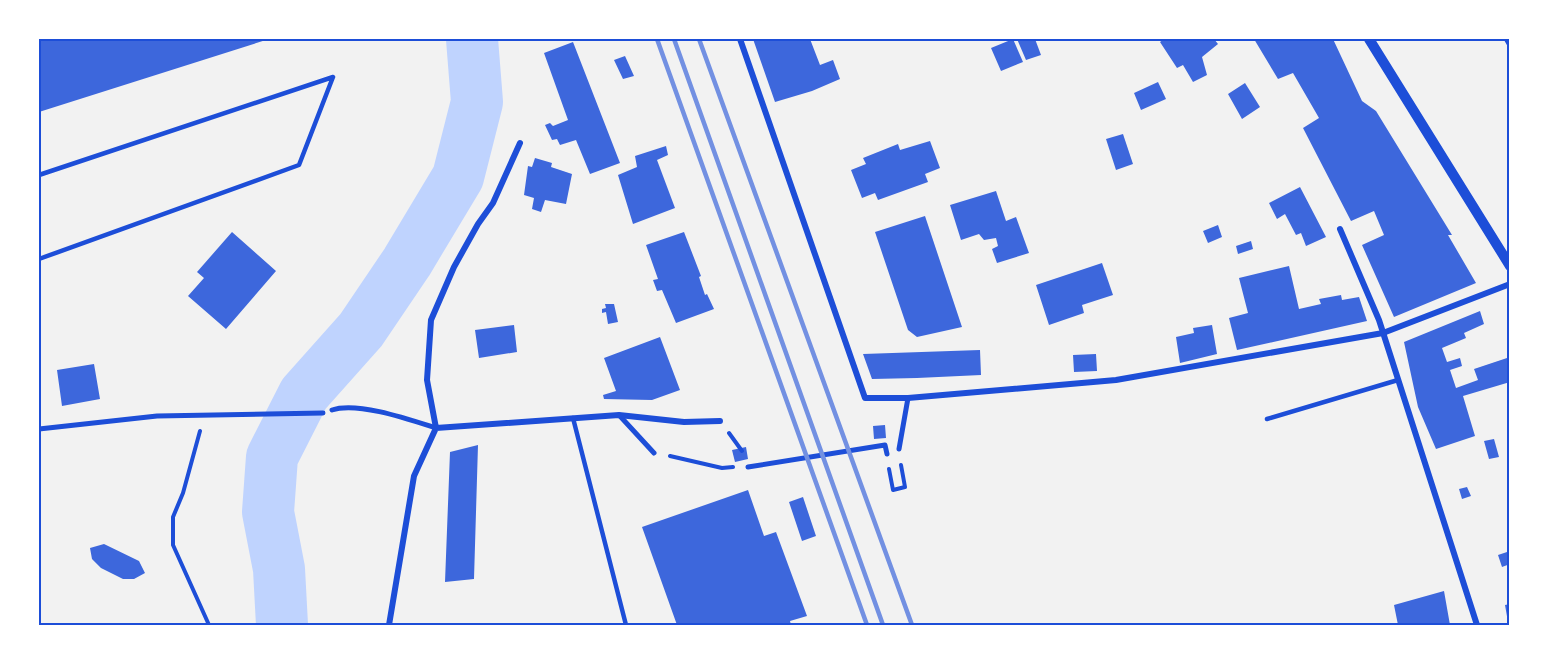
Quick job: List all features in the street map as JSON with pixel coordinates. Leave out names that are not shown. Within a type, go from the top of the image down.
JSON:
[{"type":"street","points":[[740,39],[865,398],[909,398],[1116,380],[1383,333],[1510,284]]},
{"type":"street","points":[[1369,39],[1510,266]]},
{"type":"street","points":[[389,625],[414,476],[436,428],[427,380],[431,320],[454,267],[478,224],[493,203],[520,143]]},
{"type":"street","points":[[1340,229],[1383,333],[1477,625]]},
{"type":"street","points":[[899,449],[909,398]]},
{"type":"street","points":[[332,410],[340,407],[375,412],[436,428],[619,415],[684,422],[720,421]]},
{"type":"street","points":[[39,429],[157,416],[323,413]]},
{"type":"street","points":[[619,415],[654,453]]},
{"type":"street","points":[[748,467],[885,445],[887,454]]},
{"type":"lane","points":[[1506,39],[1510,46]]},
{"type":"lane","points":[[39,175],[333,77],[299,165],[39,259]]},
{"type":"lane","points":[[1267,419],[1398,380]]},
{"type":"lane","points":[[573,418],[626,625]]},
{"type":"path","points":[[205,416],[183,493],[173,517],[173,545],[209,625]]},
{"type":"path","points":[[720,421],[742,454]]},
{"type":"path","points":[[887,454],[893,490],[905,487],[899,449]]},
{"type":"path","points":[[654,453],[722,468],[748,467]]},
{"type":"building","points":[[39,39],[269,39],[39,112]]},
{"type":"building","points":[[753,39],[810,39],[820,65],[833,60],[840,79],[812,91],[775,102]]},
{"type":"building","points":[[1013,39],[1023,62],[1001,71],[991,48]]},
{"type":"building","points":[[1017,39],[1035,39],[1041,55],[1026,60]]},
{"type":"building","points":[[1164,39],[1214,39],[1218,44],[1202,57],[1207,75],[1193,82],[1183,65],[1177,68],[1160,42]]},
{"type":"building","points":[[1254,39],[1333,39],[1362,101],[1376,111],[1452,235],[1448,235],[1476,283],[1394,317],[1362,245],[1384,235],[1374,211],[1351,221],[1303,128],[1319,118],[1293,73],[1278,79]]},
{"type":"building","points":[[573,42],[620,163],[590,174],[576,140],[560,145],[557,139],[552,140],[545,125],[550,123],[553,126],[568,120],[544,53]]},
{"type":"building","points":[[625,56],[634,76],[623,79],[614,60]]},
{"type":"building","points":[[1158,82],[1166,99],[1141,110],[1134,93]]},
{"type":"building","points":[[1245,83],[1260,107],[1242,119],[1228,94]]},
{"type":"building","points":[[1123,134],[1133,164],[1116,170],[1106,139]]},
{"type":"building","points":[[930,141],[940,168],[925,174],[928,182],[878,200],[875,193],[862,198],[851,170],[866,164],[863,158],[898,144],[900,150]]},
{"type":"building","points":[[666,146],[668,155],[657,160],[675,208],[633,224],[618,175],[637,167],[635,156]]},
{"type":"building","points":[[535,158],[552,163],[551,167],[572,174],[566,204],[545,200],[541,212],[532,209],[534,198],[524,195],[528,166],[532,167]]},
{"type":"building","points":[[1300,187],[1326,237],[1306,246],[1301,233],[1296,235],[1285,214],[1277,219],[1269,203]]},
{"type":"building","points":[[996,191],[1006,221],[1016,217],[1029,253],[997,263],[992,249],[998,246],[996,238],[984,240],[979,234],[961,240],[950,205]]},
{"type":"building","points":[[925,216],[962,327],[917,337],[908,330],[875,232]]},
{"type":"building","points":[[1218,225],[1222,237],[1208,243],[1203,231]]},
{"type":"building","points":[[232,232],[276,271],[226,329],[188,296],[204,278],[197,272]]},
{"type":"building","points":[[684,232],[701,276],[699,277],[705,295],[707,294],[714,309],[676,323],[662,290],[657,291],[653,280],[658,279],[646,245]]},
{"type":"building","points":[[1251,241],[1253,249],[1238,254],[1236,246]]},
{"type":"building","points":[[1102,263],[1113,295],[1082,305],[1084,313],[1049,325],[1036,285]]},
{"type":"building","points":[[1289,266],[1299,309],[1321,304],[1319,299],[1341,295],[1342,300],[1359,297],[1367,321],[1237,350],[1229,318],[1248,313],[1239,278]]},
{"type":"building","points":[[605,304],[614,304],[618,322],[608,324],[606,312],[602,313],[602,309],[606,308]]},
{"type":"building","points":[[1480,311],[1484,324],[1464,333],[1466,338],[1442,348],[1447,362],[1460,358],[1462,366],[1450,370],[1456,388],[1478,380],[1474,369],[1510,357],[1510,382],[1463,396],[1475,436],[1436,449],[1418,407],[1404,342]]},
{"type":"building","points":[[514,325],[517,352],[479,358],[475,330]]},
{"type":"building","points":[[1212,325],[1217,354],[1180,363],[1176,337],[1194,333],[1193,328]]},
{"type":"building","points":[[660,337],[680,390],[652,400],[604,399],[603,395],[616,391],[604,358]]},
{"type":"building","points":[[980,350],[981,375],[917,378],[872,379],[863,354]]},
{"type":"building","points":[[1096,354],[1097,371],[1074,372],[1073,355]]},
{"type":"building","points":[[94,364],[100,399],[62,406],[57,370]]},
{"type":"building","points":[[885,425],[886,438],[874,439],[873,426]]},
{"type":"building","points":[[1494,439],[1499,457],[1489,459],[1484,441]]},
{"type":"building","points":[[478,445],[474,579],[445,582],[450,452]]},
{"type":"building","points":[[746,447],[748,459],[735,462],[732,450]]},
{"type":"building","points":[[1467,487],[1471,496],[1462,499],[1459,489]]},
{"type":"building","points":[[748,490],[764,536],[776,532],[807,616],[790,621],[791,625],[677,625],[642,527]]},
{"type":"building","points":[[803,497],[816,536],[802,541],[789,502]]},
{"type":"building","points":[[104,544],[139,561],[145,573],[134,579],[123,579],[101,568],[92,559],[90,548]]},
{"type":"building","points":[[1510,551],[1510,564],[1502,567],[1498,555]]},
{"type":"building","points":[[1444,591],[1450,625],[1398,625],[1394,605]]},
{"type":"building","points":[[1510,604],[1510,621],[1508,622],[1505,605]]},
{"type":"waterway","points":[[282,625],[279,569],[268,512],[272,457],[304,394],[361,330],[407,262],[458,177],[477,102],[472,39]]},
{"type":"railway","points":[[657,39],[867,625]]},
{"type":"railway","points":[[674,39],[883,625]]},
{"type":"railway","points":[[699,39],[912,625]]}]
